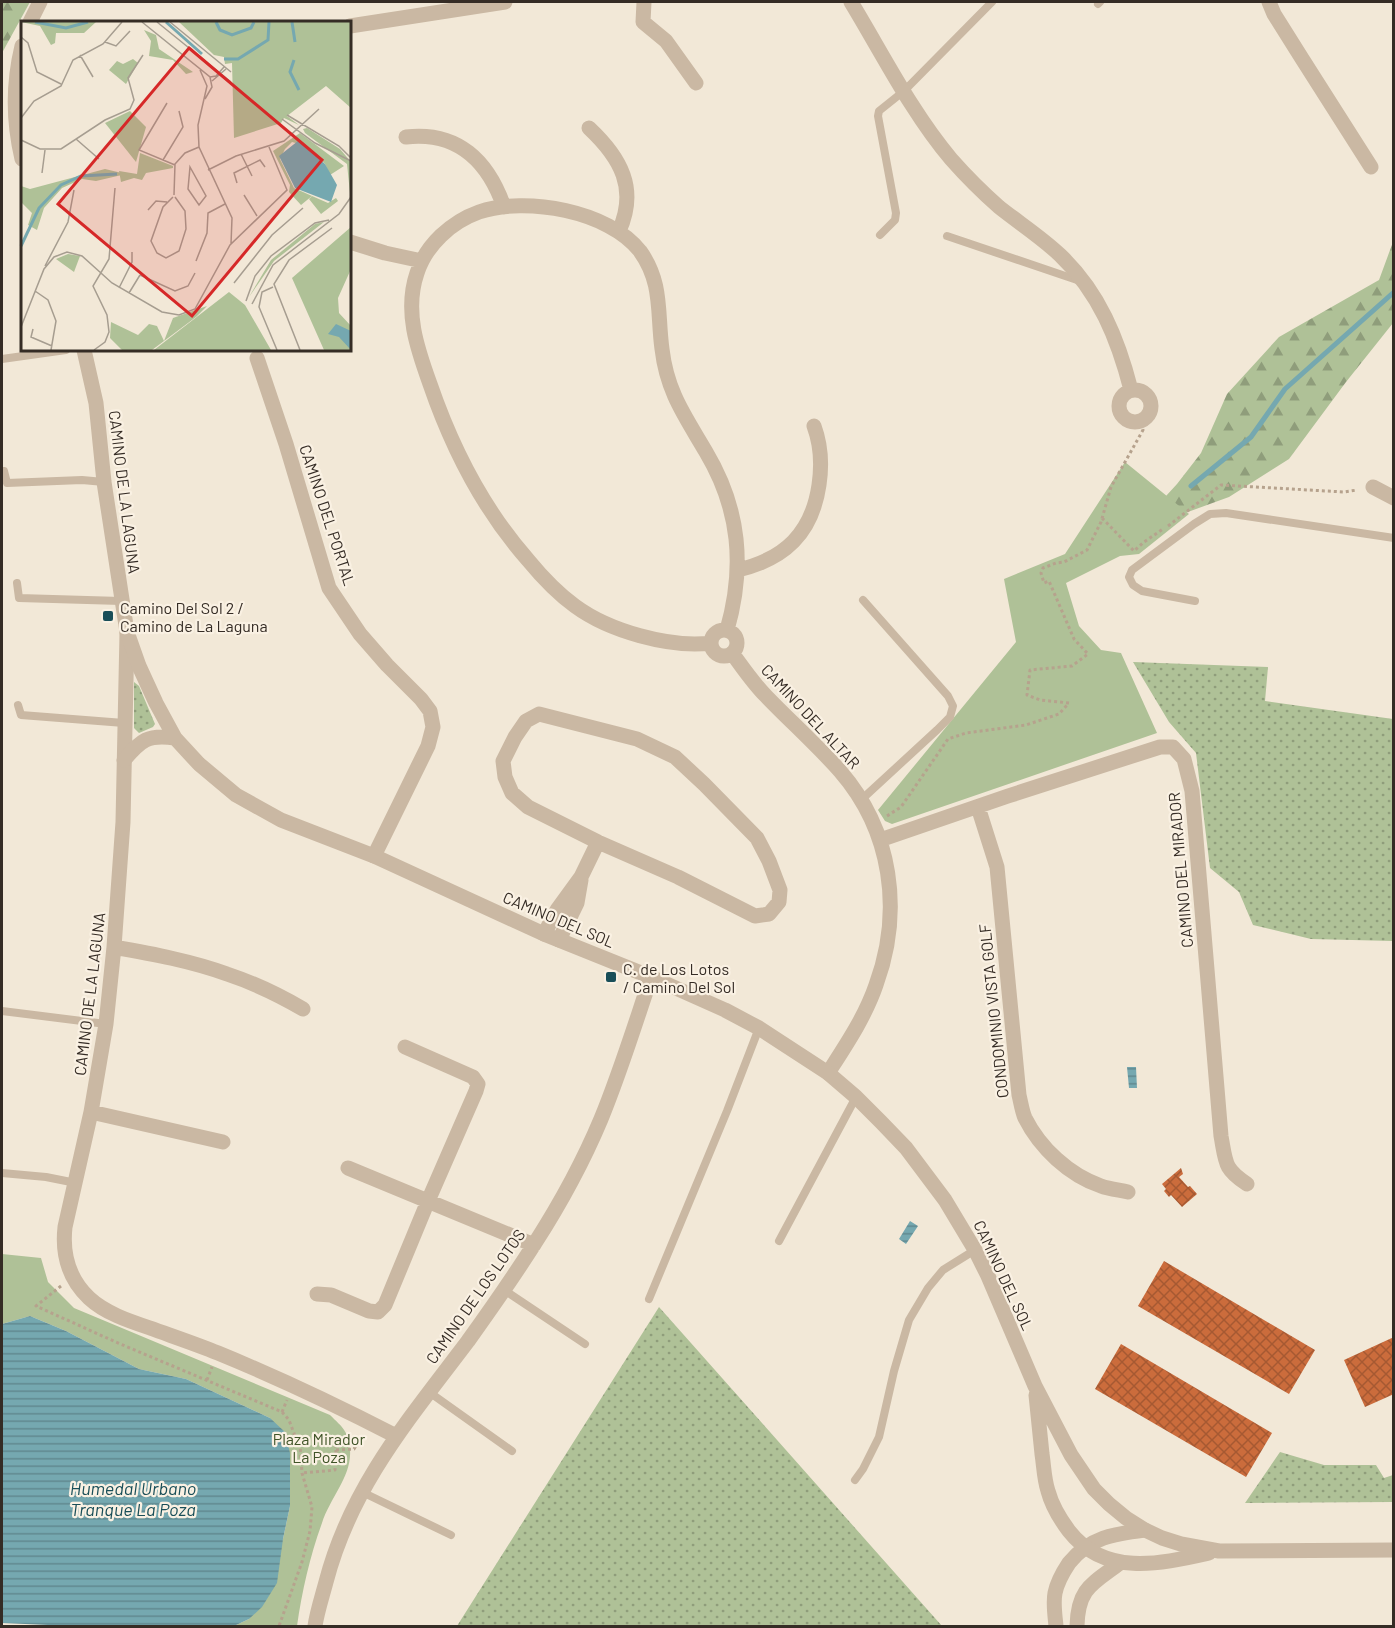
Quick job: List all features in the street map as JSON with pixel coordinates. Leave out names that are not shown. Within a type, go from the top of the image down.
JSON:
[{"type":"street","points":[[30,21],[40,2]]},
{"type":"street","points":[[351,26],[505,2]]},
{"type":"street","points":[[644,2],[643,22],[666,41],[696,83]]},
{"type":"street","points":[[851,2],[937,141],[966,175],[998,206],[1046,242],[1084,282],[1109,323],[1125,365],[1131,390]]},
{"type":"street","points":[[1269,2],[1274,14],[1371,167]]},
{"type":"street","points":[[21,52],[15,104],[21,154]]},
{"type":"street","points":[[589,128],[612,152],[625,179],[628,206],[619,231]]},
{"type":"street","points":[[406,137],[430,136],[453,142],[463,148],[486,169],[500,194],[504,207]]},
{"type":"street","points":[[711,643],[692,644],[661,640],[629,632],[593,617],[564,598],[517,548],[485,504],[446,428],[421,359],[413,329],[412,300],[415,280],[422,261],[436,241],[456,223],[481,212],[504,207],[560,210],[580,215],[619,231],[640,252],[653,275],[659,300],[661,345],[668,378],[678,405],[715,466],[735,525],[738,570],[733,611],[727,630]]},
{"type":"street","points":[[351,242],[422,261]]},
{"type":"street","name":"CAMINO DE LA LAGUNA","points":[[84,351],[96,403],[104,482],[127,632],[123,822],[114,947],[106,1024],[92,1112],[65,1227],[64,1240],[68,1265],[80,1288],[101,1307],[128,1320],[218,1353],[332,1404],[396,1436]]},
{"type":"street","name":"CAMINO DEL PORTAL","points":[[257,358],[286,444],[329,588],[360,634],[430,711],[433,727],[428,746],[374,856]]},
{"type":"street","points":[[1131,390],[1140,390],[1150,401],[1148,416],[1139,422],[1128,421],[1120,414],[1118,408],[1121,397],[1131,390]]},
{"type":"street","points":[[738,570],[767,561],[787,548],[804,530],[810,519],[821,472],[819,444],[814,426]]},
{"type":"street","points":[[1373,487],[1394,498]]},
{"type":"street","points":[[727,630],[732,632],[737,640],[735,650],[720,656],[713,651],[711,643],[714,634],[727,630]]},
{"type":"street","name":"CAMINO DEL SOL","points":[[127,632],[156,704],[175,738],[217,780],[257,808],[280,820],[374,856],[544,934],[725,1010],[759,1028],[828,1073],[856,1097],[906,1148],[950,1208],[988,1276],[1035,1386],[1071,1455],[1094,1489],[1126,1518],[1145,1530],[1181,1544],[1219,1551],[1394,1550]]},
{"type":"street","name":"CAMINO DEL ALTAR","points":[[732,653],[766,696],[841,772],[861,800],[878,834],[890,888],[891,911],[886,951],[871,998],[854,1033],[828,1073]]},
{"type":"street","points":[[539,714],[637,739],[675,757],[757,838],[780,890],[780,902],[770,914],[755,916],[678,877],[598,842],[528,807],[512,793],[505,777],[504,762],[515,737],[526,721],[539,714]]},
{"type":"street","points":[[124,760],[138,744],[157,735],[175,738]]},
{"type":"street","name":"CAMINO DEL MIRADOR","points":[[878,834],[978,807],[1160,747],[1173,747],[1184,759],[1192,791],[1221,1136],[1226,1162],[1232,1174],[1247,1184]]},
{"type":"street","name":"CONDOMINIO VISTA GOLF","points":[[978,807],[997,867],[1018,1095],[1025,1117],[1050,1154],[1074,1173],[1100,1186],[1128,1192]]},
{"type":"street","points":[[544,934],[557,910],[581,877],[598,842]]},
{"type":"street","points":[[559,940],[576,903],[581,877]]},
{"type":"street","points":[[114,947],[175,959],[229,974],[303,1009]]},
{"type":"street","name":"CAMINO DE LOS LOTOS","points":[[315,1626],[335,1551],[362,1492],[396,1436],[469,1339],[534,1245],[574,1176],[601,1118],[651,977]]},
{"type":"street","points":[[317,1294],[332,1295],[369,1311],[378,1312],[385,1305],[476,1091],[478,1084],[472,1077],[405,1047]]},
{"type":"street","points":[[92,1112],[223,1142]]},
{"type":"street","points":[[348,1168],[534,1245]]},
{"type":"street","name":"CAMINO DEL SOL","points":[[1035,1386],[1044,1476],[1054,1508],[1072,1535],[1095,1554],[1120,1563],[1151,1563],[1219,1551]]},
{"type":"street","points":[[1056,1626],[1055,1594],[1059,1580],[1070,1562],[1085,1546],[1109,1535],[1145,1530]]},
{"type":"street","points":[[1077,1626],[1077,1610],[1082,1596],[1120,1563]]},
{"type":"lane","points":[[880,235],[895,220],[896,213],[878,116],[879,111],[904,91],[992,2]]},
{"type":"lane","points":[[947,236],[1084,282]]},
{"type":"lane","points":[[2,359],[59,351]]},
{"type":"lane","points":[[4,471],[7,483],[82,480],[104,482]]},
{"type":"lane","points":[[1195,601],[1142,591],[1129,577],[1132,570],[1210,514],[1226,513],[1394,538]]},
{"type":"lane","points":[[17,583],[19,598],[122,601]]},
{"type":"lane","points":[[861,800],[950,717],[953,706],[948,696],[863,600]]},
{"type":"lane","points":[[18,705],[21,715],[124,723]]},
{"type":"lane","points":[[2,1011],[106,1024]]},
{"type":"lane","points":[[649,1299],[728,1111],[759,1028]]},
{"type":"lane","points":[[779,1241],[856,1097]]},
{"type":"lane","points":[[2,1173],[46,1177],[76,1184]]},
{"type":"lane","points":[[855,1480],[879,1437],[894,1371],[909,1320],[928,1288],[943,1270],[975,1250]]},
{"type":"lane","points":[[503,1290],[585,1344]]},
{"type":"lane","points":[[429,1392],[512,1451]]},
{"type":"lane","points":[[362,1492],[451,1536]]},
{"type":"path","points":[[878,834],[887,815],[901,807],[948,739],[966,732],[1026,725],[1059,714],[1069,703],[1040,700],[1027,695],[1030,670],[1072,666],[1089,654],[1074,639],[1049,582],[1044,583],[1041,573],[1044,568],[1056,562],[1064,562],[1087,550],[1102,518],[1111,488],[1143,430],[1139,422]]},
{"type":"path","points":[[1102,518],[1134,551],[1221,485],[1344,492],[1373,487]]},
{"type":"path","points":[[73,1276],[36,1306],[282,1412],[289,1420],[300,1444],[302,1473],[312,1507],[310,1531],[302,1562],[279,1626]]},
{"type":"path","points":[[336,1450],[354,1449],[369,1422]]},
{"type":"path","points":[[300,1444],[334,1437],[336,1450],[335,1470],[302,1473]]},
{"type":"green space","points":[[2,2],[30,2],[2,53]]},
{"type":"green space","points":[[1393,242],[1393,323],[1289,459],[1229,497],[1133,532],[1177,484],[1201,453],[1227,394],[1279,337],[1379,280]]},
{"type":"green space","points":[[1125,462],[1189,514],[1139,554],[1120,556],[1066,583],[1079,626],[1101,650],[1121,653],[1157,733],[892,824],[885,821],[878,810],[1016,642],[1004,579],[1065,554]]},
{"type":"green space","points":[[1133,662],[1268,667],[1265,701],[1393,719],[1393,941],[1311,939],[1253,925],[1239,892],[1210,868],[1196,753],[1169,722]]},
{"type":"green space","points":[[134,682],[139,686],[155,724],[139,733],[134,728]]},
{"type":"green space","name":"Plaza Mirador La Poza","points":[[2,1254],[41,1258],[48,1282],[74,1308],[330,1415],[342,1427],[348,1438],[350,1450],[348,1469],[318,1535],[301,1600],[297,1626],[234,1626],[249,1619],[283,1539],[290,1506],[270,1418],[186,1379],[139,1369],[66,1331],[30,1316],[2,1324]]},
{"type":"green space","points":[[659,1307],[942,1626],[457,1626]]},
{"type":"green space","points":[[1280,1452],[1324,1465],[1376,1465],[1384,1478],[1393,1475],[1393,1502],[1245,1503]]},
{"type":"water","points":[[1127,1067],[1136,1067],[1137,1088],[1129,1088]]},
{"type":"water","points":[[910,1221],[918,1226],[906,1244],[899,1239]]},
{"type":"water","name":"Humedal Urbano Tranque La Poza","points":[[30,1316],[66,1331],[139,1369],[186,1379],[270,1418],[285,1432],[290,1453],[290,1506],[277,1583],[262,1607],[249,1619],[234,1626],[71,1626],[2,1623],[2,1324]]},
{"type":"building","points":[[1181,1168],[1183,1174],[1179,1177],[1197,1194],[1182,1207],[1171,1195],[1169,1197],[1162,1184]]},
{"type":"building","points":[[1164,1261],[1315,1350],[1289,1394],[1138,1306]]},
{"type":"building","points":[[1394,1337],[1394,1394],[1365,1407],[1344,1360]]},
{"type":"building","points":[[1121,1344],[1272,1433],[1246,1477],[1095,1389]]},
{"type":"waterway","points":[[1191,486],[1251,437],[1285,389],[1394,292]]},
{"type":"place","name":"Camino Del Sol 2 / Camino de La Laguna","points":[[108,616]]},
{"type":"place","name":"C. de Los Lotos / Camino Del Sol","points":[[611,977]]}]
